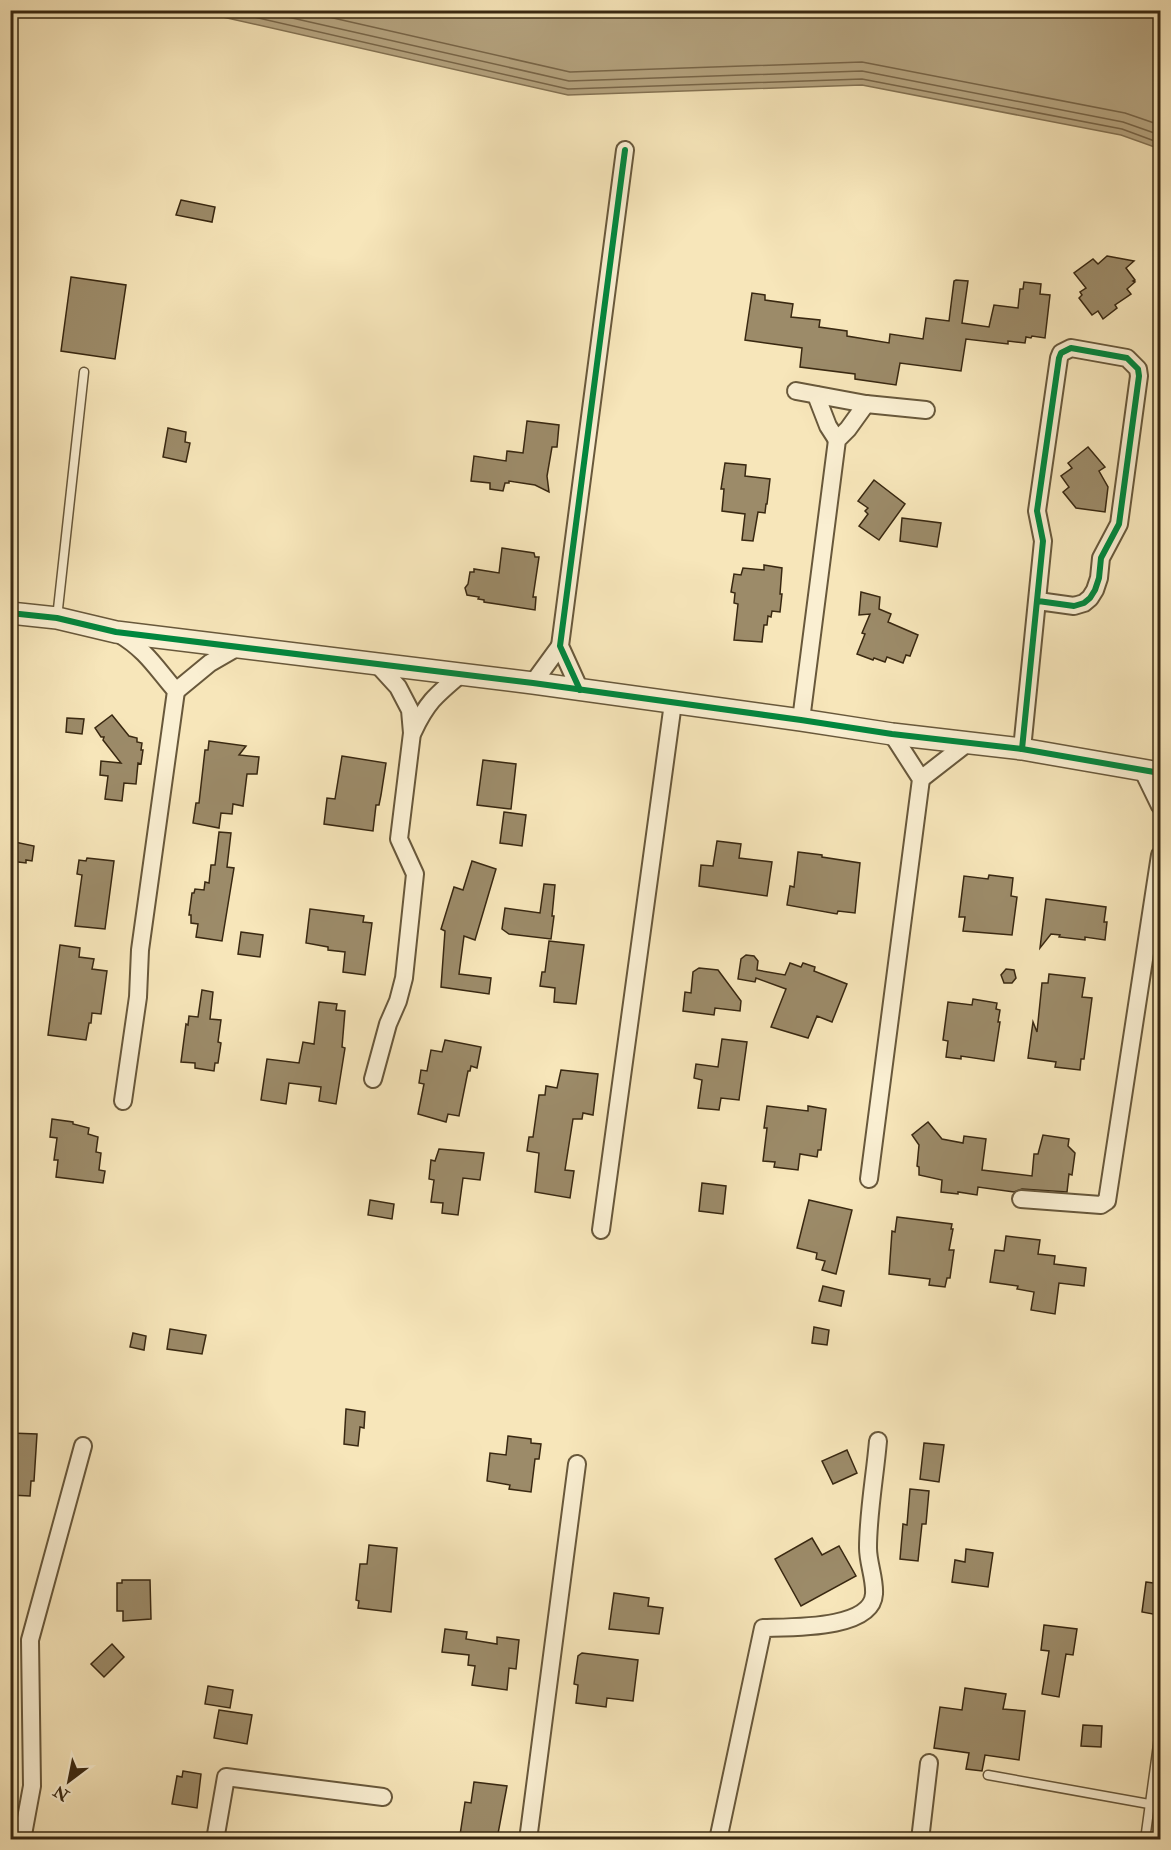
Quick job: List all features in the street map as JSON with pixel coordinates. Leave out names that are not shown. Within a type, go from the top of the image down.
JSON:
[{"type":"street","points":[[532,683],[560,646],[625,150]]},
{"type":"street","points":[[1022,749],[1043,541],[1037,511],[1059,358],[1061,353],[1071,348],[1127,358],[1138,369],[1139,376],[1119,524],[1101,558],[1099,578],[1090,598],[1074,606],[1038,601]]},
{"type":"street","points":[[796,391],[866,404],[926,410]]},
{"type":"street","points":[[816,395],[828,426],[837,440]]},
{"type":"street","points":[[801,720],[837,440],[866,404]]},
{"type":"street","points":[[10,613],[57,618],[116,632],[532,683],[966,744],[1022,749],[1151,771],[1161,806]]},
{"type":"street","points":[[116,632],[136,644],[152,660],[176,691]]},
{"type":"street","points":[[560,646],[580,690]]},
{"type":"street","points":[[123,1101],[138,997],[140,950],[176,691],[210,663],[236,648]]},
{"type":"street","points":[[374,1079],[388,1024],[398,1001],[404,978],[415,874],[399,839],[412,733],[410,710],[398,687],[377,664]]},
{"type":"street","points":[[412,733],[423,710],[437,694],[462,674]]},
{"type":"street","points":[[601,1230],[673,703]]},
{"type":"street","points":[[869,1179],[921,779],[892,734]]},
{"type":"street","points":[[921,779],[966,744]]},
{"type":"street","points":[[1021,1199],[1101,1204],[1107,1201],[1161,855]]},
{"type":"street","points":[[718,1839],[763,1628],[825,1624],[858,1617],[868,1609],[874,1595],[868,1549],[878,1441]]},
{"type":"street","points":[[22,1839],[33,1785],[30,1640],[83,1446]]},
{"type":"street","points":[[528,1839],[577,1464]]},
{"type":"street","points":[[920,1839],[930,1763]]},
{"type":"street","points":[[215,1839],[226,1778],[383,1797]]},
{"type":"lane","points":[[57,618],[84,372]]},
{"type":"lane","points":[[1145,1839],[1161,1730]]},
{"type":"lane","points":[[988,1775],[1149,1804]]},
{"type":"water","points":[[196,11],[1160,11],[1160,149],[1121,135],[862,85],[568,95]]},
{"type":"building","points":[[181,200],[215,207],[212,222],[176,215]]},
{"type":"building","points":[[1107,256],[1134,261],[1126,268],[1135,282],[1127,289],[1131,294],[1115,305],[1117,308],[1103,319],[1098,311],[1092,315],[1079,298],[1082,295],[1080,292],[1086,288],[1074,273],[1093,259],[1098,264]]},
{"type":"building","points":[[71,277],[126,285],[115,359],[61,351]]},
{"type":"building","points":[[954,281],[968,281],[962,323],[989,327],[994,305],[1018,308],[1020,289],[1023,289],[1024,282],[1041,284],[1040,294],[1050,295],[1045,338],[1032,336],[1031,338],[1026,337],[1025,343],[1008,341],[1008,344],[966,339],[961,371],[900,363],[896,385],[855,379],[855,374],[800,367],[802,348],[745,340],[752,293],[765,295],[765,300],[793,304],[791,317],[820,320],[819,327],[847,331],[847,336],[889,343],[890,334],[923,339],[926,318],[949,321]]},
{"type":"building","points":[[527,421],[559,425],[557,447],[552,447],[547,476],[549,492],[535,485],[509,481],[505,483],[503,491],[490,489],[490,483],[471,481],[474,456],[506,461],[507,451],[523,453]]},
{"type":"building","points":[[168,428],[186,432],[185,442],[190,443],[186,462],[163,457]]},
{"type":"building","points":[[1088,447],[1105,467],[1099,471],[1108,487],[1105,512],[1076,508],[1063,492],[1069,487],[1061,476],[1072,468],[1068,463]]},
{"type":"building","points":[[725,463],[746,465],[745,476],[770,479],[765,513],[758,512],[753,541],[742,540],[745,514],[722,511],[724,489],[721,489]]},
{"type":"building","points":[[874,480],[905,504],[879,540],[859,526],[868,514],[865,511],[868,508],[858,501]]},
{"type":"building","points":[[902,518],[941,523],[937,547],[900,541]]},
{"type":"building","points":[[502,548],[534,553],[535,557],[539,557],[533,597],[536,597],[535,610],[484,602],[478,599],[479,597],[467,595],[465,588],[470,572],[474,572],[474,569],[499,573]]},
{"type":"building","points":[[764,565],[782,568],[780,612],[772,611],[771,617],[768,616],[767,625],[764,625],[762,642],[734,640],[738,604],[734,603],[735,593],[731,592],[734,574],[741,575],[743,568],[764,570]]},
{"type":"building","points":[[861,592],[880,597],[879,609],[891,614],[888,622],[918,635],[910,656],[906,655],[903,663],[887,657],[885,662],[874,658],[873,660],[857,654],[870,614],[859,615]]},
{"type":"building","points":[[112,715],[129,736],[137,738],[137,742],[142,743],[141,750],[143,750],[141,764],[138,763],[136,784],[124,783],[122,801],[105,799],[108,776],[100,775],[101,761],[121,763],[103,740],[104,737],[101,737],[95,728]]},
{"type":"building","points":[[67,718],[84,719],[82,734],[66,732]]},
{"type":"building","points":[[209,741],[246,746],[239,755],[259,757],[257,774],[247,774],[243,806],[233,804],[232,814],[221,813],[219,828],[193,823],[196,803],[199,803],[205,750],[208,750]]},
{"type":"building","points":[[342,756],[386,763],[379,805],[376,805],[373,831],[324,824],[327,798],[335,799]]},
{"type":"building","points":[[483,760],[516,764],[511,809],[477,805]]},
{"type":"building","points":[[504,812],[526,815],[522,846],[500,843]]},
{"type":"building","points":[[219,832],[231,833],[227,867],[234,868],[222,941],[196,937],[198,924],[191,923],[191,915],[189,915],[192,893],[195,889],[204,890],[205,882],[209,883],[211,865],[215,865]]},
{"type":"building","points":[[10,841],[34,846],[32,861],[26,860],[26,863],[10,861]]},
{"type":"building","points":[[717,841],[741,844],[739,858],[772,862],[767,896],[699,886],[701,865],[713,866]]},
{"type":"building","points":[[798,852],[860,863],[855,913],[838,911],[837,914],[787,905],[790,886],[794,887]]},
{"type":"building","points":[[87,858],[114,861],[105,929],[75,926],[82,875],[77,874],[79,860],[86,861]]},
{"type":"building","points":[[472,861],[496,869],[475,940],[464,936],[459,974],[491,978],[489,994],[441,987],[445,931],[441,929],[454,887],[463,890]]},
{"type":"building","points":[[989,875],[1013,878],[1011,896],[1017,897],[1012,935],[963,931],[965,917],[959,917],[964,876],[988,879]]},
{"type":"building","points":[[544,884],[555,885],[551,939],[509,934],[502,929],[505,908],[540,913]]},
{"type":"building","points":[[1046,899],[1106,907],[1105,940],[1085,937],[1085,940],[1051,934],[1040,948]]},
{"type":"building","points":[[310,909],[364,916],[363,922],[372,923],[365,975],[343,972],[345,952],[328,950],[328,947],[306,943]]},
{"type":"building","points":[[241,932],[263,935],[260,957],[238,954]]},
{"type":"building","points":[[549,941],[584,945],[576,1004],[554,1002],[555,988],[540,986],[542,972],[545,972]]},
{"type":"building","points":[[60,945],[80,948],[79,957],[94,959],[92,969],[107,971],[101,1014],[92,1013],[86,1040],[48,1035]]},
{"type":"building","points":[[746,955],[754,956],[758,961],[757,970],[785,975],[790,963],[801,967],[803,963],[815,967],[814,971],[847,984],[832,1022],[817,1016],[808,1038],[771,1027],[786,989],[756,978],[755,982],[738,979],[741,959]]},
{"type":"building","points":[[699,968],[718,970],[741,1001],[740,1011],[715,1008],[714,1015],[683,1011],[685,992],[691,993],[693,972]]},
{"type":"building","points":[[1006,969],[1014,970],[1016,978],[1012,983],[1004,983],[1001,975]]},
{"type":"building","points":[[1049,974],[1085,978],[1082,997],[1092,998],[1084,1059],[1081,1059],[1080,1070],[1055,1067],[1056,1062],[1028,1058],[1033,1022],[1037,1032],[1042,983],[1048,983]]},
{"type":"building","points":[[202,990],[213,992],[210,1019],[221,1020],[218,1042],[221,1043],[218,1063],[215,1063],[214,1071],[195,1068],[195,1063],[181,1062],[186,1024],[188,1025],[189,1016],[198,1017]]},
{"type":"building","points":[[973,999],[997,1003],[996,1009],[1000,1010],[994,1061],[961,1056],[961,1059],[946,1057],[948,1041],[943,1040],[948,1002],[972,1005]]},
{"type":"building","points":[[319,1002],[337,1004],[336,1010],[345,1011],[342,1047],[345,1048],[336,1104],[319,1101],[321,1087],[289,1083],[286,1104],[261,1100],[267,1059],[299,1063],[303,1042],[314,1044]]},
{"type":"building","points":[[722,1039],[747,1042],[739,1100],[721,1098],[719,1110],[698,1108],[702,1080],[694,1078],[696,1064],[718,1067]]},
{"type":"building","points":[[445,1040],[481,1047],[477,1068],[471,1066],[468,1071],[459,1116],[448,1114],[446,1122],[418,1114],[424,1084],[419,1083],[421,1070],[427,1071],[431,1050],[442,1052]]},
{"type":"building","points":[[561,1070],[598,1074],[593,1115],[583,1113],[582,1119],[573,1119],[565,1170],[574,1171],[570,1198],[535,1192],[539,1153],[527,1151],[529,1137],[533,1137],[539,1095],[545,1095],[546,1086],[557,1088]]},
{"type":"building","points":[[767,1106],[808,1111],[808,1106],[826,1109],[821,1150],[818,1150],[817,1157],[800,1154],[798,1170],[774,1167],[775,1162],[763,1161]]},
{"type":"building","points":[[52,1119],[73,1122],[73,1124],[89,1128],[88,1134],[98,1137],[96,1152],[101,1153],[99,1170],[105,1171],[103,1183],[56,1177],[58,1160],[54,1160],[57,1138],[50,1137]]},
{"type":"building","points":[[928,1122],[942,1139],[963,1143],[964,1136],[986,1139],[982,1170],[1032,1176],[1034,1154],[1038,1154],[1043,1135],[1069,1139],[1068,1146],[1075,1153],[1067,1192],[1022,1189],[1014,1192],[978,1187],[977,1195],[941,1192],[942,1180],[919,1175],[917,1166],[919,1145],[912,1135]]},
{"type":"building","points":[[439,1149],[484,1153],[480,1180],[463,1178],[458,1215],[442,1213],[443,1203],[431,1202],[434,1180],[429,1179],[431,1160],[435,1161]]},
{"type":"building","points":[[702,1183],[726,1186],[723,1214],[699,1211]]},
{"type":"building","points":[[370,1200],[394,1204],[392,1219],[368,1215]]},
{"type":"building","points":[[809,1200],[852,1210],[836,1274],[822,1270],[825,1261],[816,1259],[817,1253],[797,1248]]},
{"type":"building","points":[[897,1217],[952,1224],[949,1250],[954,1250],[950,1278],[947,1278],[945,1287],[929,1285],[930,1279],[889,1274],[892,1231],[895,1232]]},
{"type":"building","points":[[1006,1236],[1040,1240],[1038,1254],[1055,1256],[1054,1264],[1086,1268],[1084,1286],[1059,1283],[1055,1314],[1031,1310],[1034,1292],[1017,1289],[1018,1286],[990,1282],[995,1250],[1004,1251]]},
{"type":"building","points":[[823,1286],[844,1291],[841,1306],[819,1301]]},
{"type":"building","points":[[814,1327],[829,1330],[827,1345],[812,1343]]},
{"type":"building","points":[[170,1329],[206,1335],[202,1354],[167,1349]]},
{"type":"building","points":[[133,1333],[146,1336],[144,1350],[130,1347]]},
{"type":"building","points":[[346,1409],[365,1412],[364,1428],[360,1427],[358,1446],[344,1444]]},
{"type":"building","points":[[10,1433],[37,1434],[34,1481],[31,1481],[30,1496],[10,1495]]},
{"type":"building","points":[[508,1436],[531,1439],[531,1443],[541,1444],[539,1459],[535,1459],[531,1492],[509,1489],[510,1485],[487,1481],[490,1453],[506,1455]]},
{"type":"building","points":[[924,1443],[944,1445],[939,1482],[920,1479]]},
{"type":"building","points":[[847,1450],[857,1473],[833,1484],[822,1461]]},
{"type":"building","points":[[910,1489],[929,1491],[926,1524],[922,1524],[918,1561],[900,1559],[903,1524],[907,1525]]},
{"type":"building","points":[[812,1538],[822,1555],[839,1546],[856,1576],[801,1606],[775,1559]]},
{"type":"building","points":[[369,1545],[397,1548],[391,1612],[358,1608],[359,1601],[356,1600],[360,1564],[367,1564]]},
{"type":"building","points":[[966,1549],[993,1553],[988,1587],[952,1582],[955,1560],[965,1562]]},
{"type":"building","points":[[122,1580],[150,1580],[151,1619],[123,1621],[123,1611],[117,1611],[117,1583],[122,1583]]},
{"type":"building","points":[[1146,1582],[1161,1584],[1161,1612],[1158,1615],[1142,1612]]},
{"type":"building","points":[[614,1593],[649,1598],[648,1606],[663,1608],[659,1634],[609,1629]]},
{"type":"building","points":[[1044,1625],[1077,1629],[1073,1655],[1066,1654],[1059,1697],[1042,1694],[1049,1651],[1041,1650]]},
{"type":"building","points":[[445,1629],[467,1632],[466,1639],[497,1644],[497,1637],[519,1640],[516,1669],[509,1668],[507,1690],[472,1685],[475,1666],[468,1665],[469,1655],[442,1652]]},
{"type":"building","points":[[112,1644],[124,1657],[104,1677],[91,1664]]},
{"type":"building","points":[[582,1653],[638,1660],[633,1701],[607,1698],[606,1707],[576,1703],[578,1685],[574,1684],[578,1656]]},
{"type":"building","points":[[208,1686],[233,1690],[230,1708],[205,1704]]},
{"type":"building","points":[[965,1688],[1006,1694],[1003,1709],[1025,1711],[1019,1760],[985,1755],[982,1771],[966,1769],[969,1753],[934,1748],[940,1707],[962,1710]]},
{"type":"building","points":[[219,1710],[252,1715],[247,1744],[214,1738]]},
{"type":"building","points":[[1083,1725],[1102,1726],[1101,1747],[1081,1746]]},
{"type":"building","points":[[183,1771],[201,1774],[197,1808],[172,1804],[177,1776],[182,1777]]},
{"type":"building","points":[[474,1782],[507,1786],[497,1839],[464,1839],[464,1836],[460,1835],[465,1802],[471,1803]]},
{"type":"cycle path","points":[[580,690],[560,646],[625,150]]},
{"type":"cycle path","points":[[1022,749],[1043,541],[1037,511],[1059,358],[1061,353],[1071,348],[1127,358],[1138,369],[1139,376],[1119,524],[1101,558],[1095,590],[1084,603],[1074,606],[1038,601]]},
{"type":"cycle path","points":[[10,613],[57,618],[116,632],[533,683],[892,734],[1022,749],[1160,773]]}]
